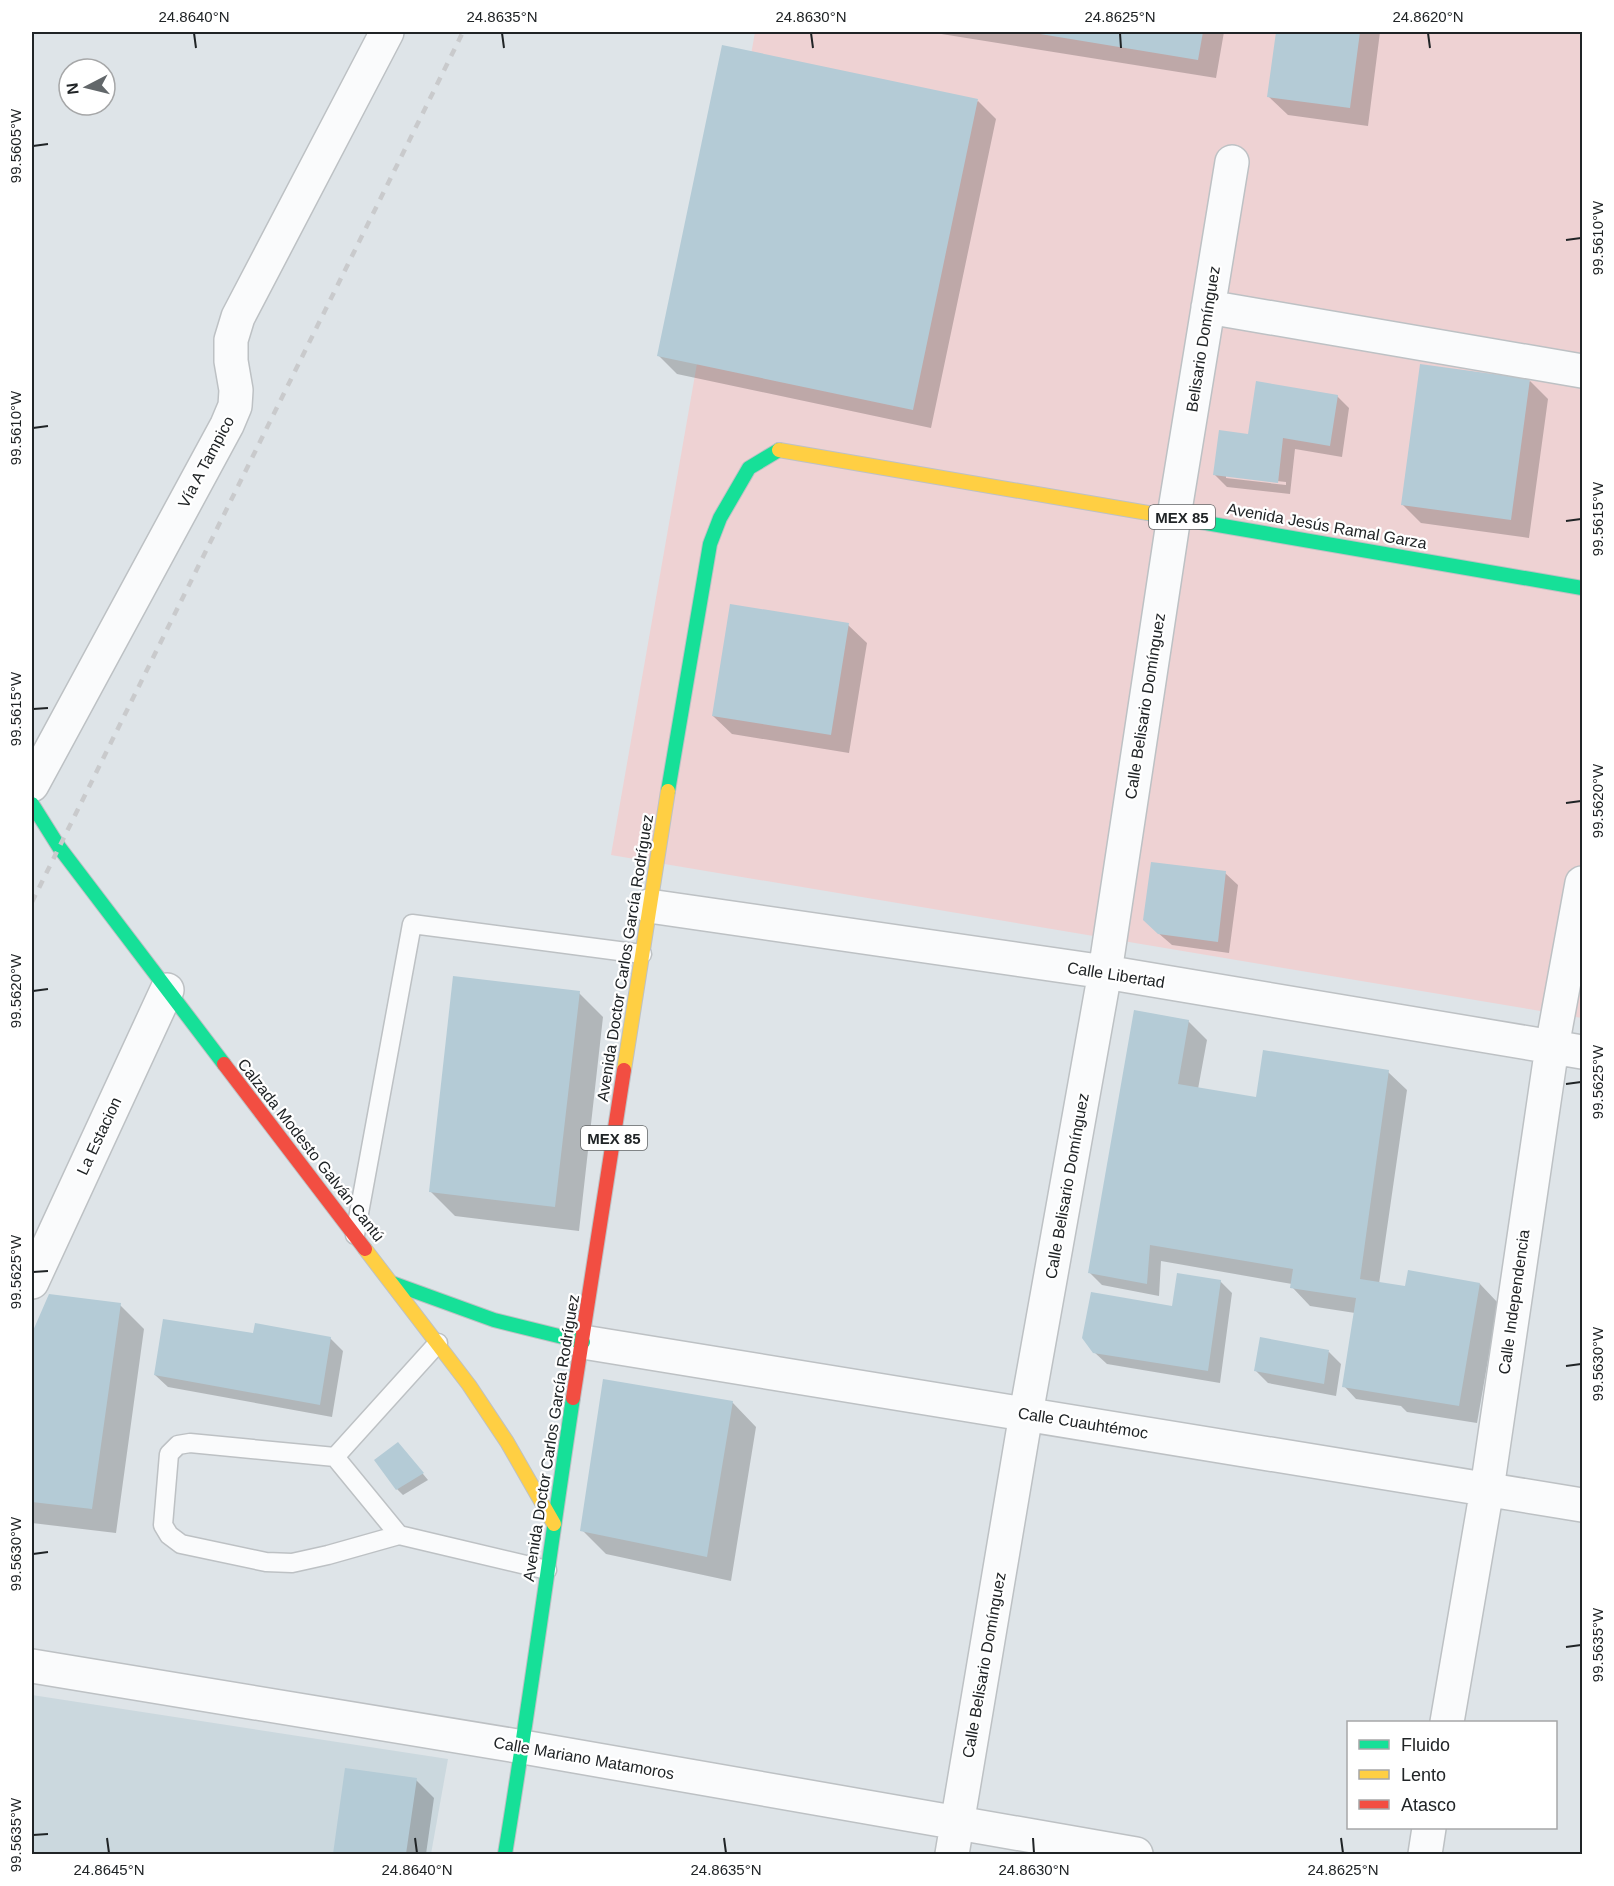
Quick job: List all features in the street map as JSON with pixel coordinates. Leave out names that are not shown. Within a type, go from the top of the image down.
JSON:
[{"type":"main road","name":"Avenida Jesús Ramal Garza","points":[[781,448],[1582,588]]},
{"type":"main road","name":"Avenida Doctor Carlos García Rodríguez","points":[[505,1854],[649,906],[710,544],[720,518],[749,468],[781,448]]},
{"type":"main road","name":"Calzada Modesto Galván Cantú","points":[[32,804],[59,847],[438,1343],[507,1442],[554,1524]]},
{"type":"main road","points":[[392,1283],[494,1320],[583,1342]]},
{"type":"street","name":"Vía A Tampico","points":[[32,785],[227,425],[235,406],[237,390],[231,361],[231,340],[238,317],[387,32]]},
{"type":"street","name":"Belisario Domínguez","points":[[1174,516],[1232,162]]},
{"type":"street","points":[[1208,307],[1582,371]]},
{"type":"street","name":"Calle Belisario Domínguez","points":[[955,1839],[1026,1414],[1105,972],[1174,516]]},
{"type":"street","name":"Calle Independencia","points":[[1447,1721],[1567,1050],[1582,883]]},
{"type":"street","name":"Calle Libertad","points":[[649,906],[1105,972],[1567,1050]]},
{"type":"street","name":"La Estacion","points":[[32,1282],[167,990]]},
{"type":"street","name":"Calle Cuauhtémoc","points":[[583,1342],[1582,1504]]},
{"type":"street","name":"Calle Mariano Matamoros","points":[[32,1666],[523,1747],[955,1839],[1136,1854]]},
{"type":"street","points":[[1425,1854],[1429,1829]]},
{"type":"lane","points":[[355,1234],[412,924],[642,954]]},
{"type":"lane","points":[[335,1457],[438,1343]]},
{"type":"lane","points":[[399,1535],[335,1457],[190,1443],[178,1445],[169,1454],[164,1525],[169,1535],[181,1544],[266,1563],[292,1563],[399,1535],[547,1570]]},
{"type":"shaded area","points":[[755,32],[1582,32],[1582,1018],[611,855]]},
{"type":"shaded area","points":[[32,1695],[448,1759],[431,1854],[32,1854]]},
{"type":"building","points":[[1028,32],[1203,32],[1198,60]]},
{"type":"building","points":[[1276,32],[1360,32],[1350,108],[1267,97]]},
{"type":"building","points":[[722,45],[978,99],[913,410],[657,356]]},
{"type":"building","points":[[1420,364],[1530,379],[1511,520],[1401,505]]},
{"type":"building","points":[[1256,381],[1338,395],[1330,446],[1283,438],[1278,483],[1213,475],[1219,430],[1248,434]]},
{"type":"building","points":[[730,604],[849,623],[831,735],[712,716]]},
{"type":"building","points":[[1151,862],[1226,871],[1218,942],[1158,934],[1143,920]]},
{"type":"building","points":[[453,976],[580,991],[555,1207],[429,1192]]},
{"type":"building","points":[[1134,1010],[1189,1020],[1178,1084],[1256,1097],[1263,1050],[1389,1070],[1360,1279],[1405,1286],[1408,1270],[1480,1283],[1459,1406],[1342,1387],[1356,1298],[1290,1288],[1293,1269],[1150,1245],[1147,1284],[1088,1273]]},
{"type":"building","points":[[1177,1273],[1221,1280],[1208,1371],[1093,1353],[1082,1338],[1091,1292],[1172,1306]]},
{"type":"building","points":[[49,1294],[121,1303],[92,1509],[32,1502],[32,1333]]},
{"type":"building","points":[[163,1319],[253,1333],[255,1323],[331,1337],[320,1405],[154,1375]]},
{"type":"building","points":[[1260,1337],[1329,1350],[1324,1384],[1254,1371]]},
{"type":"building","points":[[603,1379],[733,1401],[707,1557],[580,1531]]},
{"type":"building","points":[[398,1442],[424,1473],[396,1490],[374,1460]]},
{"type":"building","points":[[345,1768],[417,1778],[406,1854],[333,1854]]},
{"type":"railway","points":[[32,902],[463,32]]},
{"type":"traffic: fast","points":[[668,791],[710,544],[720,518],[749,468],[779,450]]},
{"type":"traffic: fast","points":[[1148,513],[1582,588]]},
{"type":"traffic: fast","points":[[32,804],[59,847],[224,1064]]},
{"type":"traffic: fast","points":[[392,1283],[494,1320],[583,1342]]},
{"type":"traffic: fast","points":[[505,1854],[573,1398]]},
{"type":"traffic: slow","points":[[779,450],[1148,513]]},
{"type":"traffic: slow","points":[[624,1070],[668,791]]},
{"type":"traffic: slow","points":[[365,1249],[469,1385],[507,1442],[554,1524]]},
{"type":"traffic: jam","points":[[224,1064],[365,1249]]},
{"type":"traffic: jam","points":[[573,1398],[624,1070]]}]
